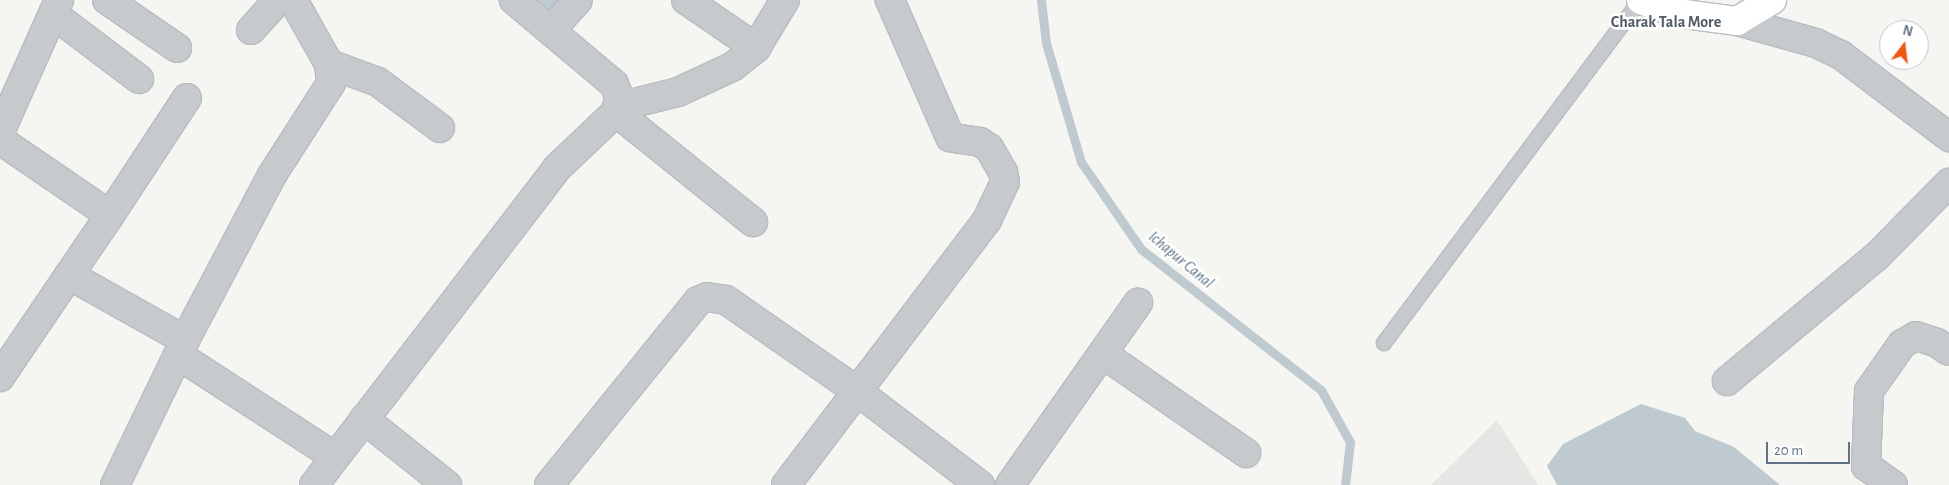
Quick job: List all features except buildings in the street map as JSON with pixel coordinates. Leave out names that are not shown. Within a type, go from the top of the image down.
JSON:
[{"type":"street","points":[[107,0],[177,48]]},
{"type":"street","points":[[251,30],[278,0]]},
{"type":"street","points":[[116,485],[181,347],[272,175],[331,83],[329,64],[293,0]]},
{"type":"street","points":[[514,0],[614,84],[618,92],[617,109]]},
{"type":"street","points":[[550,30],[578,0]]},
{"type":"street","points":[[686,0],[756,48]]},
{"type":"street","points":[[314,485],[557,168],[617,109],[678,92],[732,67],[756,48],[785,0]]},
{"type":"street","points":[[786,485],[987,220],[1005,182],[1003,172],[989,148],[980,142],[950,138],[890,0]]},
{"type":"street","points":[[1641,0],[1676,13],[1737,21],[1816,43],[1841,55],[1949,137]]},
{"type":"street","points":[[1737,21],[1772,0]]},
{"type":"street","points":[[0,132],[56,7],[139,79]]},
{"type":"street","points":[[329,64],[378,82],[440,128]]},
{"type":"street","points":[[0,377],[188,98]]},
{"type":"street","points":[[617,109],[753,222]]},
{"type":"street","points":[[0,140],[110,215]]},
{"type":"street","points":[[1727,381],[1876,257],[1949,182]]},
{"type":"street","points":[[69,275],[181,347],[336,457]]},
{"type":"street","points":[[549,485],[698,301],[707,297],[726,300],[857,391],[980,485]]},
{"type":"street","points":[[1010,485],[1138,304]]},
{"type":"street","points":[[1894,485],[1866,466],[1869,391],[1902,344],[1916,336],[1937,343],[1949,351]]},
{"type":"street","points":[[1103,354],[1246,453]]},
{"type":"street","points":[[364,419],[447,485]]},
{"type":"lane","points":[[1384,343],[1641,0]]},
{"type":"shaded area","points":[[535,0],[558,0],[549,11]]},
{"type":"shaded area","points":[[1641,404],[1685,418],[1695,431],[1734,447],[1780,485],[1557,485],[1547,466],[1563,444]]},
{"type":"shaded area","points":[[1497,420],[1538,485],[1431,485]]},
{"type":"waterway","name":"Ichapur Canal","points":[[1041,0],[1046,43],[1081,162],[1141,249],[1321,390],[1350,442],[1345,485]]},
{"type":"district","name":"Charak Tala More","points":[[1666,22]]}]
